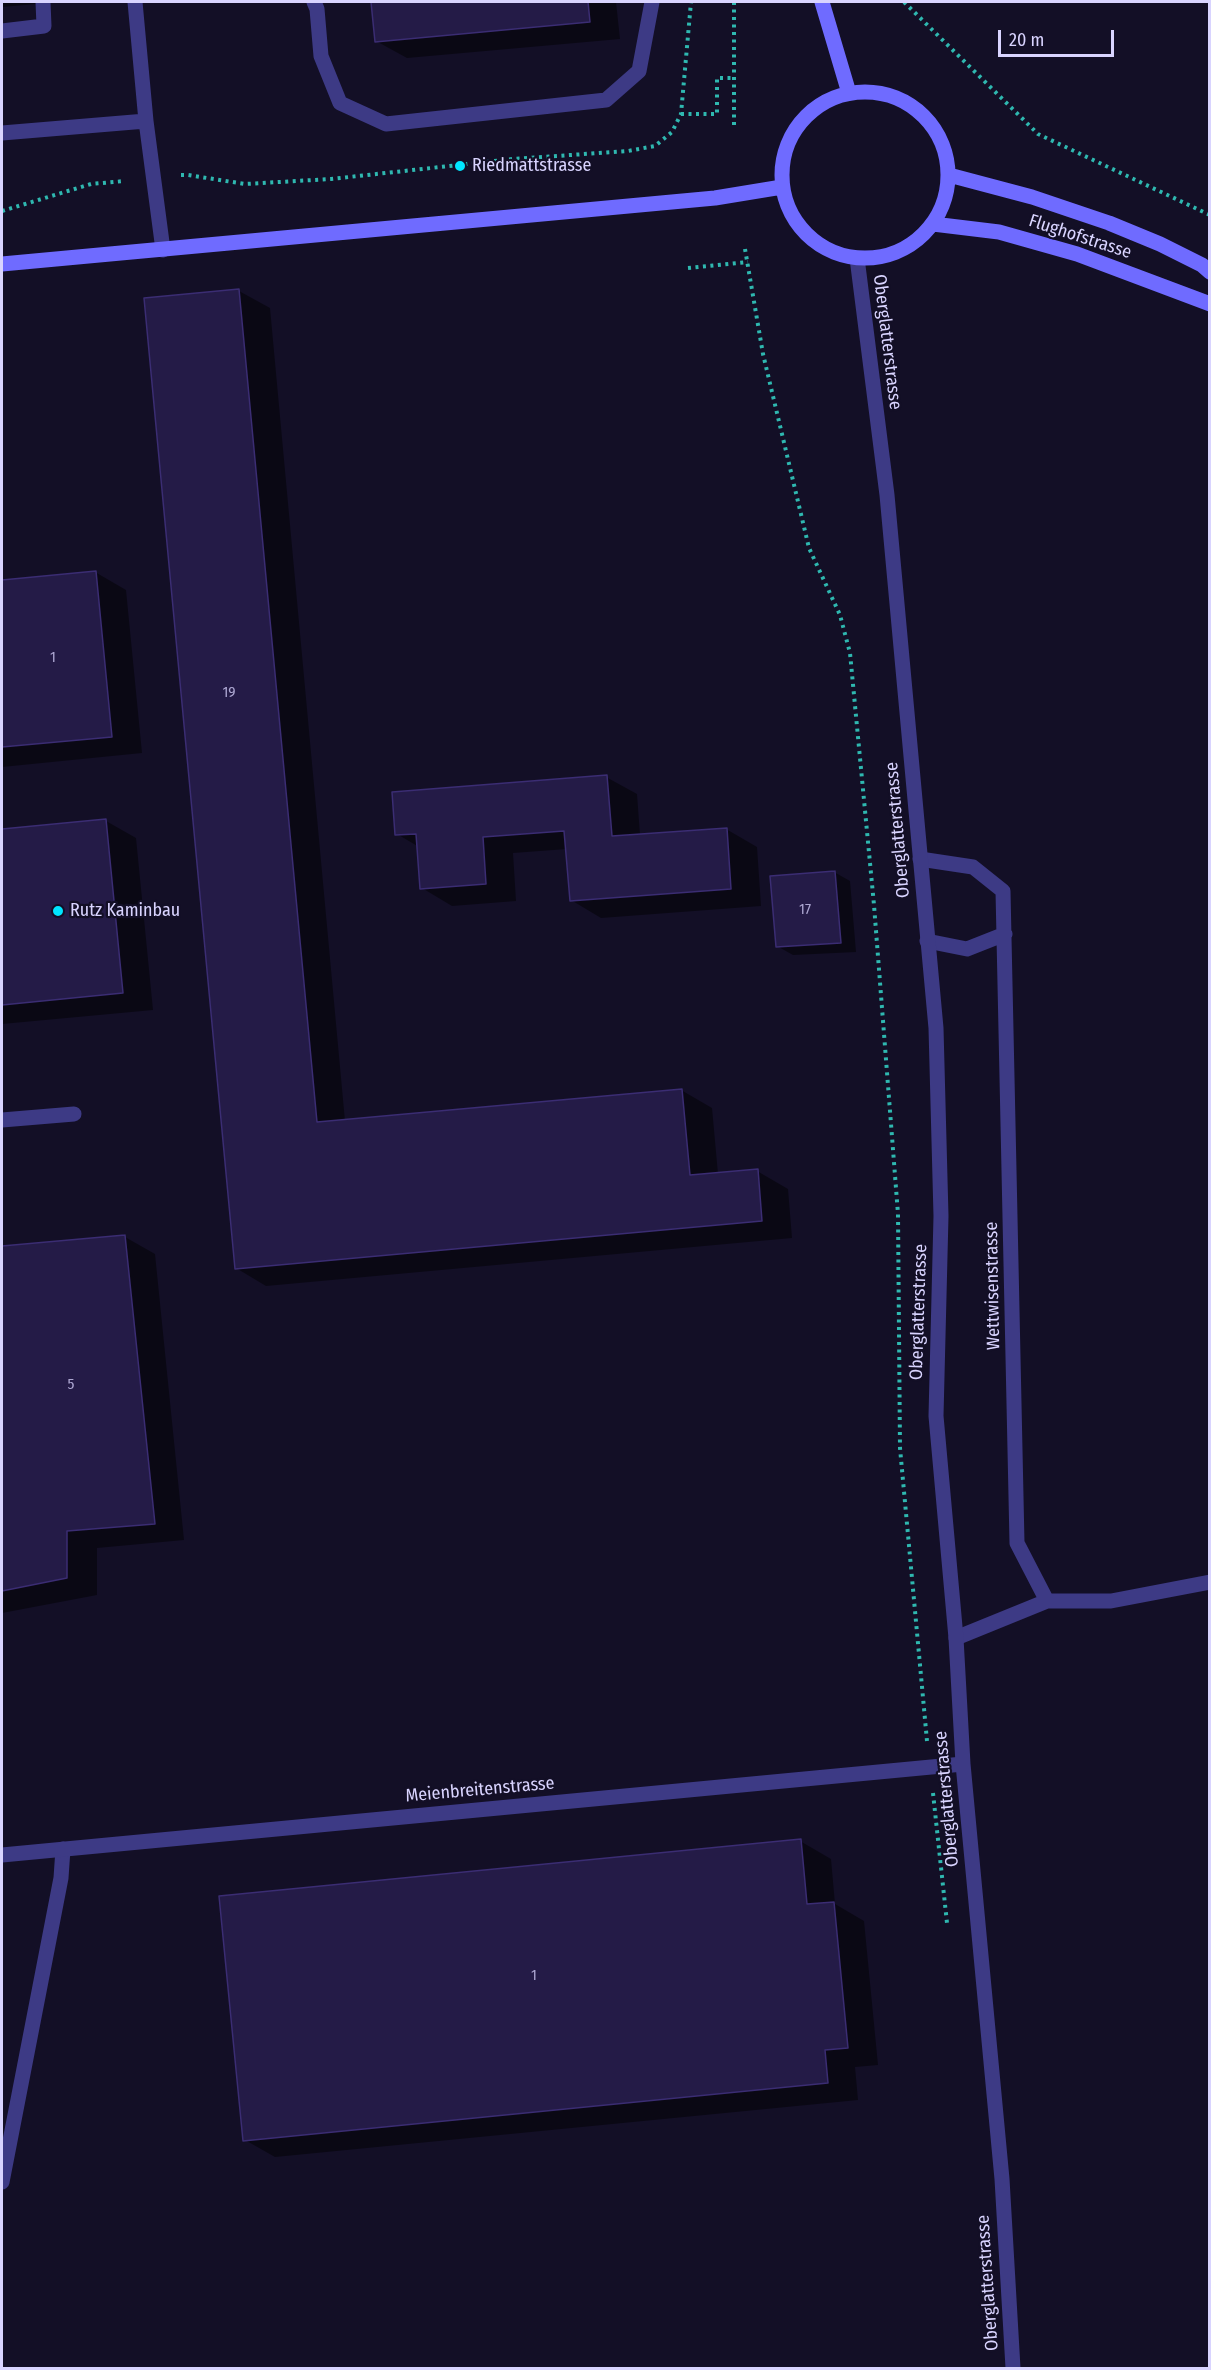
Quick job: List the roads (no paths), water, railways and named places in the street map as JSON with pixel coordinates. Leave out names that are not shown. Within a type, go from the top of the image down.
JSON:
[{"type":"main road","points":[[822,2],[849,93]]},
{"type":"main road","points":[[874,92],[897,98],[918,111],[938,136],[945,151],[949,176],[945,201],[933,224],[918,239],[900,251],[879,257],[857,258],[836,253],[816,243],[800,227],[788,208],[782,187],[783,162],[790,138],[805,117],[825,102],[849,93],[874,92]]},
{"type":"main road","name":"Flughofstrasse","points":[[949,176],[1032,197],[1109,223],[1160,244],[1202,265],[1209,272]]},
{"type":"main road","points":[[2,264],[715,198],[782,187]]},
{"type":"main road","name":"Flughofstrasse","points":[[933,224],[999,232],[1077,254],[1209,304]]},
{"type":"street","points":[[2,31],[44,26],[43,2]]},
{"type":"street","points":[[135,2],[163,250]]},
{"type":"street","points":[[314,2],[321,56],[340,103],[386,124],[606,100],[639,71],[652,2]]},
{"type":"street","points":[[2,133],[147,121]]},
{"type":"street","name":"Oberglatterstrasse","points":[[857,258],[887,495],[936,1028],[941,1216],[936,1416],[956,1638],[963,1764],[1002,2179],[1013,2368]]},
{"type":"street","name":"Wettwisenstrasse","points":[[920,859],[973,867],[1003,891],[1017,1543],[1047,1601]]},
{"type":"street","points":[[927,941],[967,949],[1005,934]]},
{"type":"street","points":[[2,1120],[74,1114]]},
{"type":"street","points":[[956,1638],[1047,1601],[1111,1601],[1209,1582]]},
{"type":"street","name":"Meienbreitenstrasse","points":[[2,1855],[963,1764]]},
{"type":"street","points":[[2,2182],[61,1878],[63,1849]]},
{"type":"place","name":"Riedmattstrasse","points":[[460,166]]},
{"type":"place","name":"Rutz Kaminbau","points":[[58,911]]}]
